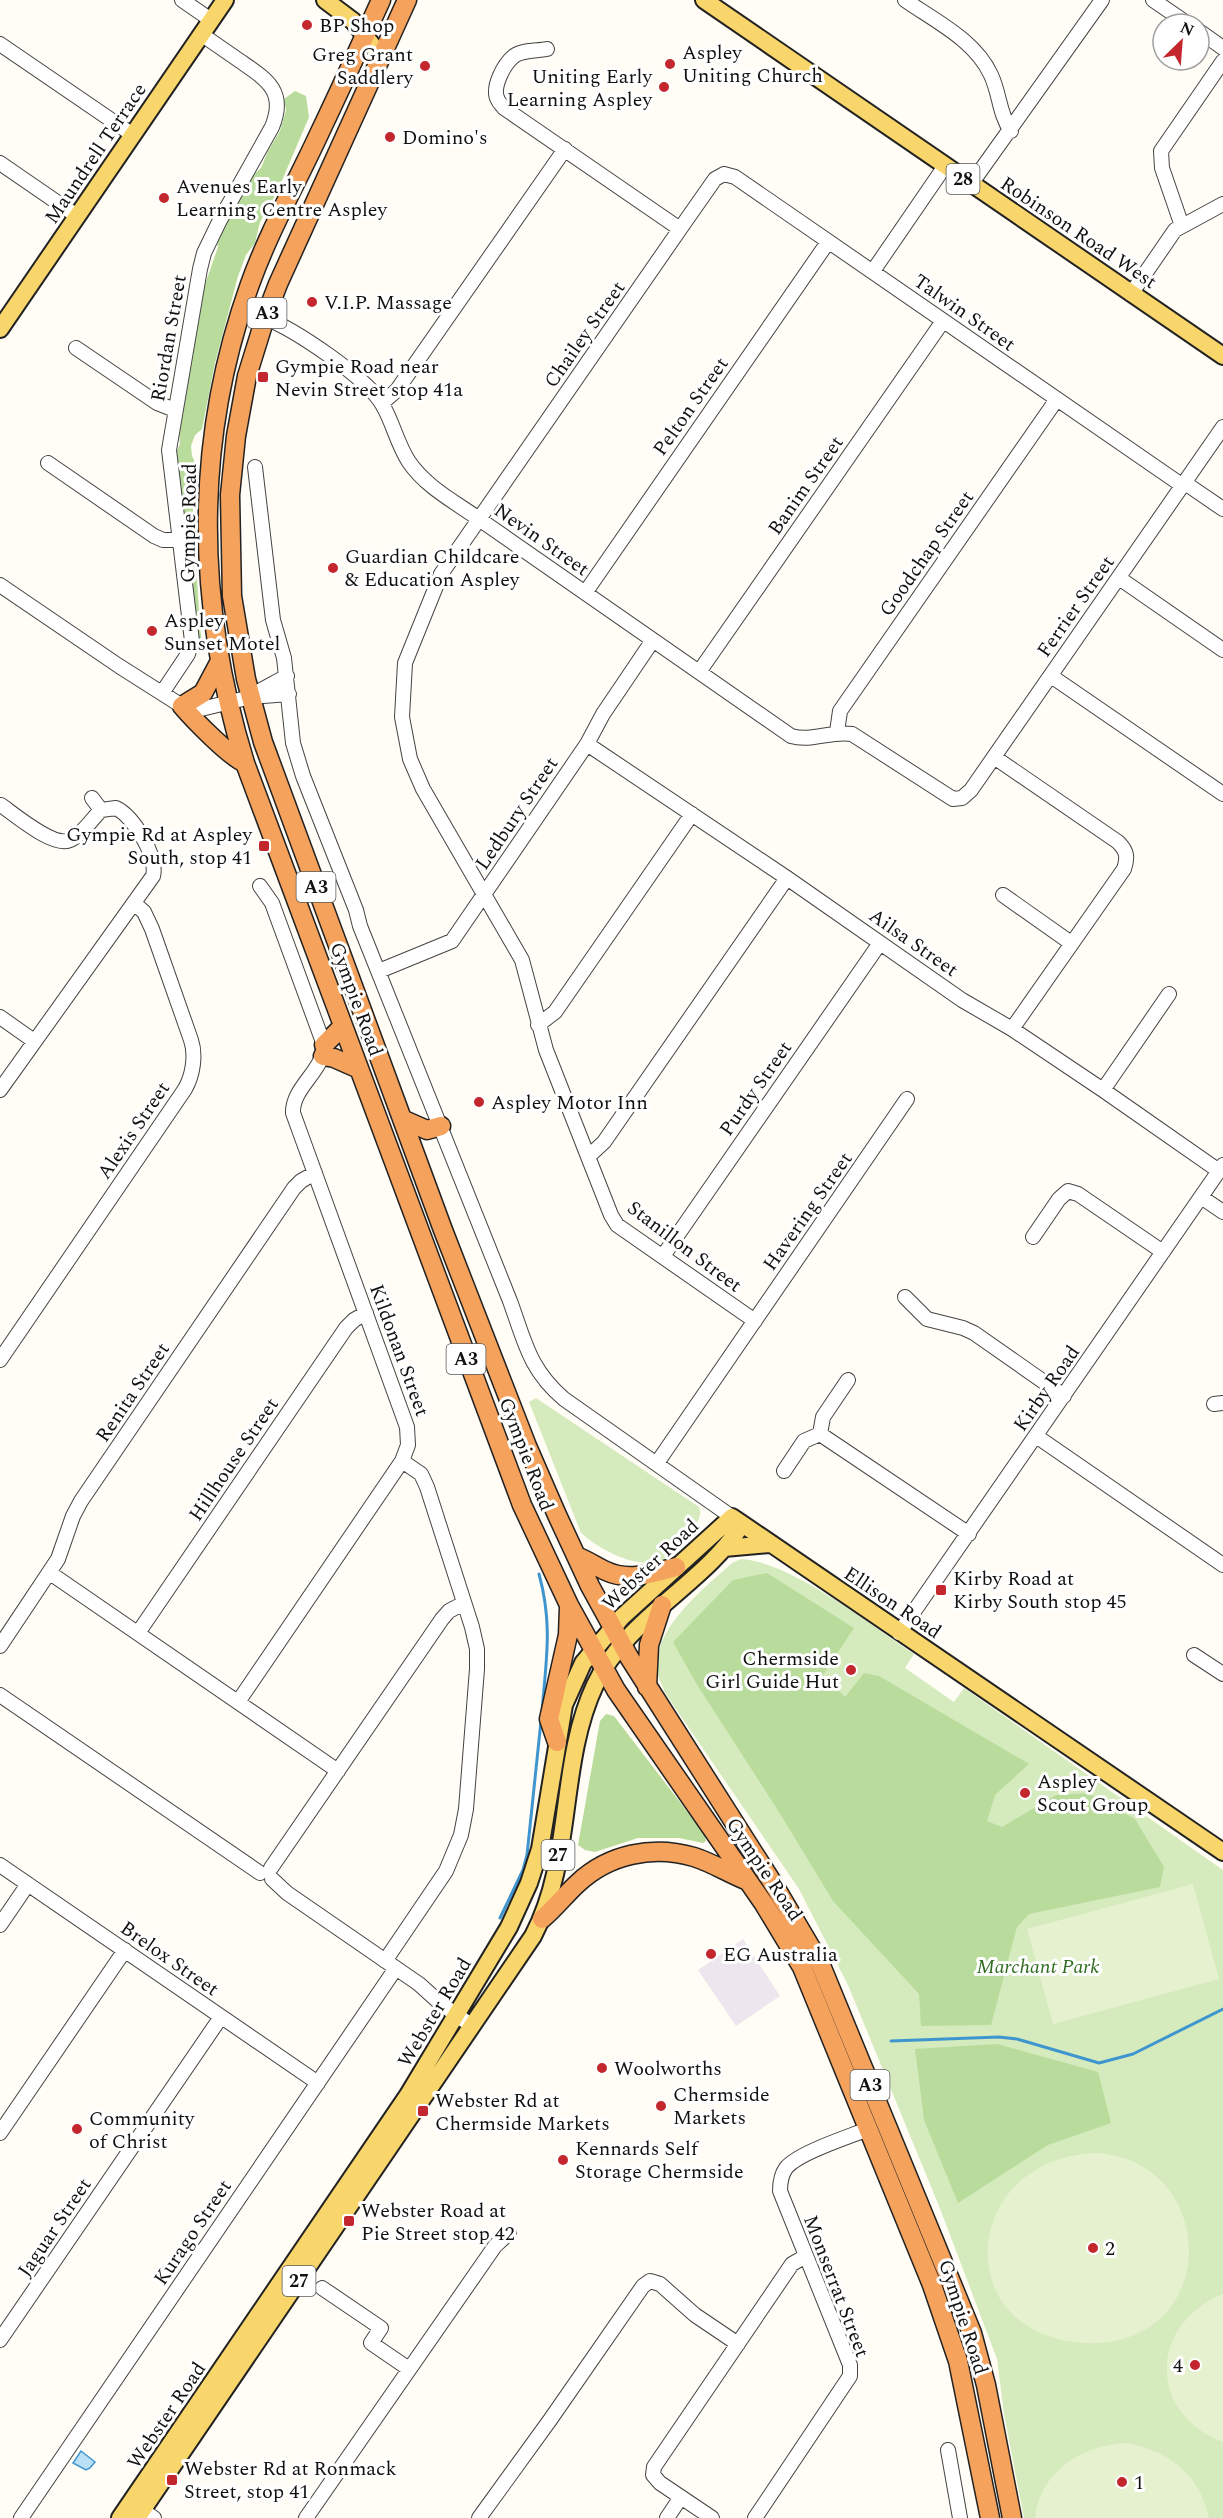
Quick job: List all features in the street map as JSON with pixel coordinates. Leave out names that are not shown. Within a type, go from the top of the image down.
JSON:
[{"type":"highway","name":"Gympie Road","points":[[381,0],[268,242],[240,312],[223,379],[212,441],[207,549],[212,613],[219,663],[228,703],[245,763],[534,1533],[603,1668],[640,1726],[748,1881],[802,1967],[932,2285],[958,2361],[990,2518]]},
{"type":"highway","name":"Gympie Road","points":[[407,0],[292,252],[265,318],[243,397],[236,436],[230,495],[232,596],[240,651],[263,742],[281,793],[523,1435],[576,1556],[622,1644],[647,1687],[769,1876],[820,1962],[972,2333],[986,2385],[1012,2518]]},
{"type":"highway","points":[[268,242],[292,252]]},
{"type":"highway","points":[[219,663],[202,693],[182,706],[197,724],[210,733],[236,759],[245,763]]},
{"type":"highway","points":[[343,1026],[323,1051],[359,1068]]},
{"type":"highway","points":[[402,1119],[427,1130],[441,1126]]},
{"type":"highway","points":[[576,1556],[590,1561],[607,1572],[625,1576],[643,1575],[676,1567]]},
{"type":"highway","points":[[557,1742],[549,1719],[568,1635],[569,1605]]},
{"type":"highway","points":[[647,1687],[649,1645],[662,1605]]},
{"type":"highway","points":[[542,1919],[578,1882],[592,1872],[607,1862],[642,1852],[664,1851],[693,1857],[748,1881]]},
{"type":"main road","name":"Maundrell Terrace","points":[[3,319],[77,216],[225,0]]},
{"type":"main road","points":[[326,0],[347,16],[381,56]]},
{"type":"main road","name":"Robinson Road West","points":[[704,0],[1223,356]]},
{"type":"main road","name":"Ellison Road","points":[[737,1520],[899,1633],[1223,1852]]},
{"type":"main road","name":"Webster Road","points":[[120,2518],[141,2512],[476,2021],[542,1919],[556,1870],[579,1727],[603,1668],[622,1644],[724,1548],[737,1520]]},
{"type":"main road","name":"Webster Road","points":[[141,2512],[395,2115],[509,1927],[529,1883],[543,1833],[557,1742],[569,1692],[578,1672],[593,1650],[613,1628],[676,1567],[737,1520]]},
{"type":"main road","points":[[724,1548],[769,1544]]},
{"type":"street","points":[[182,0],[211,20]]},
{"type":"street","points":[[905,0],[962,39],[978,55],[992,76],[1001,115],[1011,131]]},
{"type":"street","points":[[971,184],[1011,131],[1102,0]]},
{"type":"street","points":[[1153,0],[1170,12]]},
{"type":"street","name":"Riordan Street","points":[[162,693],[188,654],[192,641],[169,450],[204,254],[220,220],[269,134],[278,107],[275,93],[263,77],[201,34]]},
{"type":"street","points":[[0,44],[133,135]]},
{"type":"street","points":[[547,50],[524,52],[514,56],[498,81],[496,91],[498,100],[504,108],[680,229]]},
{"type":"street","points":[[1182,226],[1162,168],[1161,151],[1223,61]]},
{"type":"street","points":[[382,404],[397,390],[565,150]]},
{"type":"street","points":[[0,163],[77,216]]},
{"type":"street","points":[[873,271],[945,166]]},
{"type":"street","name":"Chailey Street","points":[[484,893],[423,789],[410,759],[402,717],[405,663],[408,653],[441,574],[715,179],[724,174]]},
{"type":"street","name":"Talwin Street","points":[[724,174],[735,177],[1057,399],[1223,509]]},
{"type":"street","points":[[1131,294],[1175,230],[1223,204]]},
{"type":"street","name":"Pelton Street","points":[[585,592],[828,242]]},
{"type":"street","name":"Nevin Street","points":[[265,318],[286,328],[368,387],[382,404],[408,461],[433,486],[791,736],[804,739],[837,732]]},
{"type":"street","name":"Banim Street","points":[[699,672],[943,321]]},
{"type":"street","points":[[76,348],[157,403],[176,410]]},
{"type":"street","name":"Goodchap Street","points":[[837,732],[840,711],[1057,399]]},
{"type":"street","name":"Ferrier Street","points":[[837,732],[852,734],[864,740],[953,800],[962,798],[971,790],[1223,427]]},
{"type":"street","points":[[48,463],[154,536],[163,540],[180,540]]},
{"type":"street","name":"Gympie Road","points":[[255,467],[273,620],[287,676],[293,743],[303,776],[510,1301],[527,1350],[544,1380]]},
{"type":"street","points":[[1119,578],[1223,650]]},
{"type":"street","points":[[0,585],[182,706],[201,709],[228,703],[251,696],[287,676]]},
{"type":"street","name":"Ledbury Street","points":[[379,971],[447,945],[586,744],[603,714],[653,640]]},
{"type":"street","points":[[1051,675],[1223,794]]},
{"type":"street","points":[[251,696],[289,694]]},
{"type":"street","name":"Ailsa Street","points":[[586,744],[787,878],[962,1000],[1012,1029],[1221,1168]]},
{"type":"street","points":[[994,757],[1125,849],[1127,858],[1124,869],[1012,1029]]},
{"type":"street","points":[[92,798],[101,810]]},
{"type":"street","points":[[0,1090],[153,876],[154,867],[152,858],[135,826],[128,816],[116,808],[101,810],[73,839],[60,842],[50,838],[1,805]]},
{"type":"street","points":[[538,1025],[555,1012],[692,814]]},
{"type":"street","points":[[589,1156],[604,1142],[787,878]]},
{"type":"street","points":[[260,886],[272,903],[323,1051]]},
{"type":"street","name":"Stanillon Street","points":[[484,893],[522,960],[546,1050],[611,1215],[617,1225],[755,1321]]},
{"type":"street","points":[[1003,895],[1071,943]]},
{"type":"street","name":"Alexis Street","points":[[0,1360],[191,1077],[194,1051],[191,1040],[152,929],[146,916],[134,903]]},
{"type":"street","name":"Purdy Street","points":[[663,1256],[880,943]]},
{"type":"street","points":[[1103,1090],[1169,994]]},
{"type":"street","points":[[0,1017],[34,1041]]},
{"type":"street","name":"Kildonan Street","points":[[323,1051],[295,1099],[293,1108],[407,1427],[408,1445],[402,1461]]},
{"type":"street","name":"Havering Street","points":[[657,1463],[908,1099]]},
{"type":"street","name":"Kirby Road","points":[[899,1633],[1221,1168]]},
{"type":"street","name":"Renita Street","points":[[0,1646],[58,1559],[73,1516],[81,1501],[294,1188],[315,1173]]},
{"type":"street","points":[[1033,1237],[1059,1199],[1068,1191],[1078,1194],[1163,1252]]},
{"type":"street","points":[[1201,1197],[1223,1212]]},
{"type":"street","points":[[905,1297],[927,1319],[974,1333],[1064,1396]]},
{"type":"street","name":"Hillhouse Street","points":[[138,1633],[346,1328],[366,1313]]},
{"type":"street","name":"Ellison Road","points":[[544,1380],[564,1399],[737,1520]]},
{"type":"street","points":[[820,1434],[823,1417],[848,1380]]},
{"type":"street","points":[[784,1470],[804,1442],[820,1434]]},
{"type":"street","points":[[820,1434],[969,1534]]},
{"type":"street","points":[[1036,1436],[1223,1565]]},
{"type":"street","points":[[238,1702],[402,1461],[418,1471],[425,1481],[464,1603],[475,1638],[477,1658],[465,1821],[446,1871],[390,1964]]},
{"type":"street","points":[[50,1573],[338,1771]]},
{"type":"street","points":[[268,1873],[442,1619],[449,1611],[464,1603]]},
{"type":"street","points":[[1194,1655],[1223,1674]]},
{"type":"street","points":[[0,1695],[268,1873],[287,1893],[476,2021]]},
{"type":"street","name":"Brelox Street","points":[[0,1865],[318,2083]]},
{"type":"street","points":[[0,1925],[28,1884]]},
{"type":"street","points":[[0,2133],[125,1950]]},
{"type":"street","name":"Kurago Street","points":[[21,2518],[318,2083],[390,1964]]},
{"type":"street","name":"Jaguar Street","points":[[0,2340],[221,2017]]},
{"type":"street","name":"Monserrat Street","points":[[755,2518],[850,2376],[850,2365],[780,2191],[781,2179],[787,2168],[800,2158],[868,2129]]},
{"type":"street","points":[[306,2518],[495,2246],[509,2233]]},
{"type":"street","points":[[712,2518],[660,2483],[653,2475],[654,2467],[792,2264],[806,2256]]},
{"type":"street","points":[[479,2518],[643,2286],[650,2281],[660,2284],[695,2315],[738,2344]]},
{"type":"street","points":[[322,2288],[385,2323],[371,2343],[410,2369]]},
{"type":"street","points":[[948,2450],[960,2518]]},
{"type":"street","points":[[667,2518],[681,2497]]},
{"type":"shaded area","points":[[743,1939],[780,1996],[736,2026],[698,1970]]},
{"type":"green space","points":[[295,91],[306,96],[309,117],[278,190],[260,222],[255,243],[246,255],[238,276],[215,363],[202,429],[195,435],[191,446],[192,456],[197,466],[193,511],[202,641],[198,644],[176,452],[180,444],[179,433],[202,293],[218,247],[217,242],[251,177],[261,168],[280,131],[286,110],[284,99]]},
{"type":"green space","points":[[536,1398],[699,1507],[698,1520],[676,1552],[660,1562],[636,1562],[611,1553],[581,1533],[529,1402]]},
{"type":"green space","name":"Marchant Park","points":[[741,1559],[783,1571],[830,1597],[914,1654],[905,1668],[954,1702],[964,1688],[1223,1870],[1223,2518],[1024,2518],[1004,2414],[997,2359],[939,2206],[848,1985],[799,1889],[665,1693],[657,1671],[658,1655],[663,1640],[682,1610],[732,1563]]},
{"type":"green space","points":[[767,1573],[854,1628],[823,1675],[845,1697],[864,1673],[879,1676],[1029,1764],[995,1795],[987,1821],[1002,1827],[1056,1795],[1088,1793],[1135,1819],[1164,1867],[1160,1887],[1029,1914],[1017,1927],[991,2025],[921,2026],[919,1994],[833,1901],[696,1683],[673,1642],[733,1580]]},
{"type":"green space","points":[[606,1714],[614,1716],[705,1835],[706,1841],[703,1843],[679,1838],[638,1838],[595,1852],[585,1850],[578,1845],[600,1721]]},
{"type":"green space","points":[[1193,1884],[1219,1979],[1053,2024],[1027,1929]]},
{"type":"green space","points":[[997,2044],[1098,2072],[1111,2123],[1048,2145],[958,2203],[924,2120],[915,2049]]},
{"type":"green space","name":"2","points":[[1097,2153],[1138,2164],[1167,2188],[1184,2219],[1189,2254],[1181,2288],[1162,2317],[1129,2337],[1085,2343],[1040,2333],[1009,2311],[992,2281],[988,2247],[997,2213],[1018,2183],[1051,2162]]},
{"type":"green space","name":"4","points":[[1223,2294],[1223,2442],[1198,2429],[1181,2411],[1170,2390],[1167,2368],[1170,2346],[1181,2326],[1199,2308]]},
{"type":"green space","name":"1","points":[[1124,2443],[1154,2451],[1179,2466],[1198,2489],[1205,2502],[1209,2518],[1035,2518],[1038,2502],[1045,2487],[1065,2464],[1093,2450]]},
{"type":"water","points":[[81,2451],[95,2462],[86,2470],[73,2463]]},
{"type":"waterway","points":[[539,1574],[547,1626],[542,1712]]},
{"type":"waterway","points":[[500,1918],[523,1870],[527,1855],[541,1721]]},
{"type":"waterway","points":[[891,2041],[999,2037],[1017,2039],[1099,2063],[1133,2054],[1223,2009]]},
{"type":"place","name":"BP Shop","points":[[307,25]]},
{"type":"place","name":"Aspley Uniting Church","points":[[670,64]]},
{"type":"place","name":"Greg Grant Saddlery","points":[[425,66]]},
{"type":"place","name":"Uniting Early Learning Aspley","points":[[664,87]]},
{"type":"place","name":"Domino's","points":[[390,137]]},
{"type":"place","name":"Avenues Early Learning Centre Aspley","points":[[164,198]]},
{"type":"place","name":"V.I.P. Massage","points":[[312,302]]},
{"type":"place","name":"Gympie Road near Nevin Street stop 41a","points":[[263,377]]},
{"type":"place","name":"Guardian Childcare & Education Aspley","points":[[333,568]]},
{"type":"place","name":"Aspley Sunset Motel","points":[[152,631]]},
{"type":"place","name":"Gympie Rd at Aspley South, stop 41","points":[[264,846]]},
{"type":"place","name":"Aspley Motor Inn","points":[[479,1102]]},
{"type":"place","name":"Kirby Road at Kirby South stop 45","points":[[941,1590]]},
{"type":"place","name":"Chermside Girl Guide Hut","points":[[851,1670]]},
{"type":"place","name":"Aspley Scout Group","points":[[1025,1793]]},
{"type":"place","name":"EG Australia","points":[[711,1954]]},
{"type":"place","name":"Woolworths","points":[[602,2068]]},
{"type":"place","name":"Chermside Markets","points":[[661,2106]]},
{"type":"place","name":"Webster Rd at Chermside Markets","points":[[423,2111]]},
{"type":"place","name":"Community of Christ","points":[[77,2129]]},
{"type":"place","name":"Kennards Self Storage Chermside","points":[[563,2160]]},
{"type":"place","name":"Webster Road at Pie Street stop 42","points":[[349,2221]]},
{"type":"place","name":"2","points":[[1093,2248]]},
{"type":"place","name":"4","points":[[1195,2365]]},
{"type":"place","name":"Webster Rd at Ronmack Street, stop 41","points":[[172,2480]]},
{"type":"place","name":"1","points":[[1122,2482]]}]
